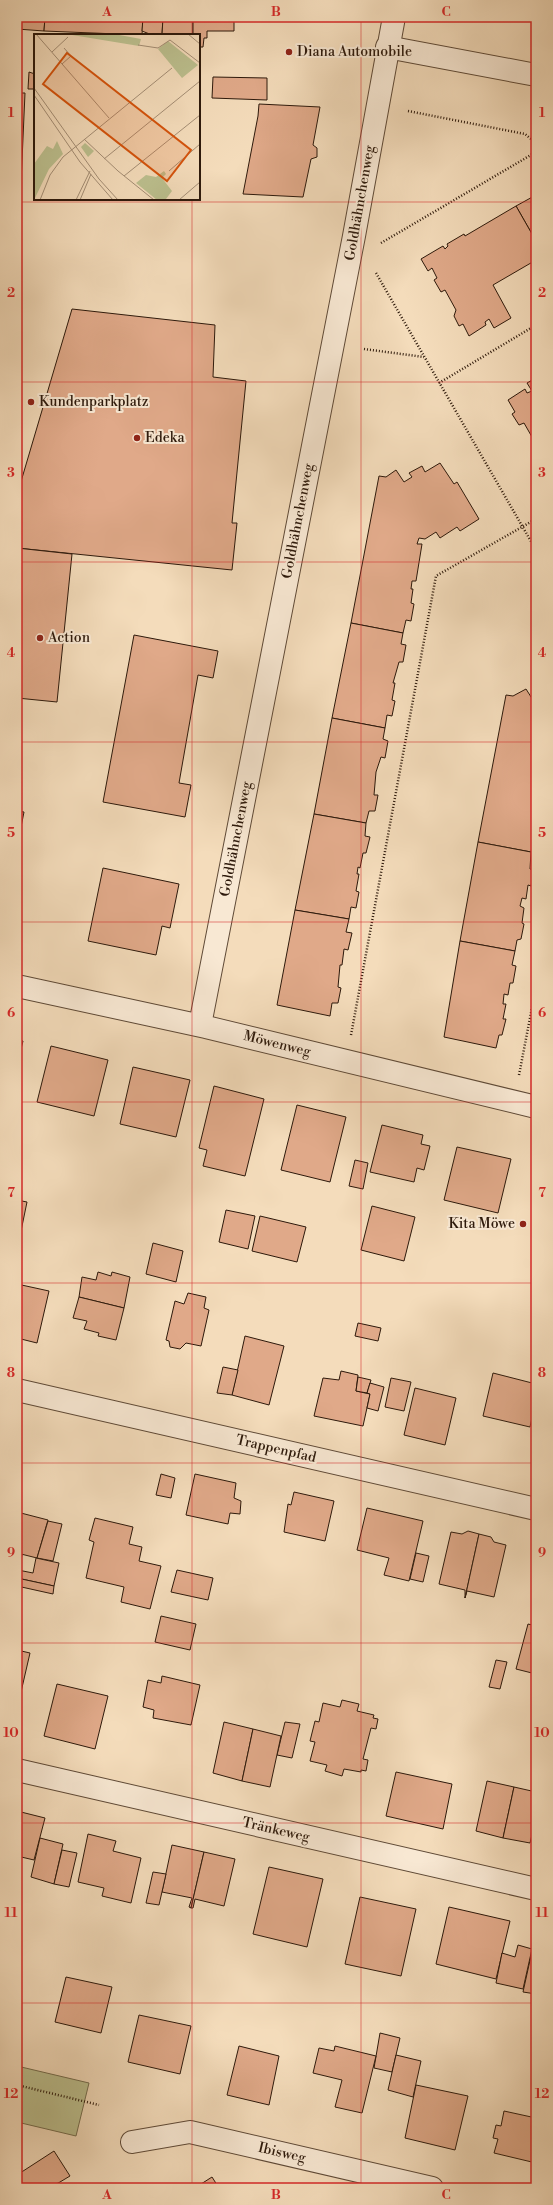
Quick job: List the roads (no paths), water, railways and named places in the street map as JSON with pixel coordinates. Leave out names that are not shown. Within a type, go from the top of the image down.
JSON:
[{"type":"street","name":"Goldhähnchenweg","points":[[200,1025],[359,245],[387,47],[394,17]]},
{"type":"street","points":[[387,47],[536,75]]},
{"type":"street","name":"Möwenweg","points":[[17,986],[200,1025],[536,1107]]},
{"type":"street","name":"Trappenpfad","points":[[17,1390],[536,1509]]},
{"type":"street","name":"Tränkeweg","points":[[17,1770],[536,1890]]},
{"type":"street","name":"Ibisweg","points":[[132,2142],[190,2132],[432,2188]]},
{"type":"place","name":"Diana Automobile","points":[[289,52]]},
{"type":"place","name":"Kundenparkplatz","points":[[31,402]]},
{"type":"place","name":"Edeka","points":[[137,438]]},
{"type":"place","name":"Action","points":[[40,638]]},
{"type":"place","name":"Kita Möwe","points":[[523,1224]]}]
